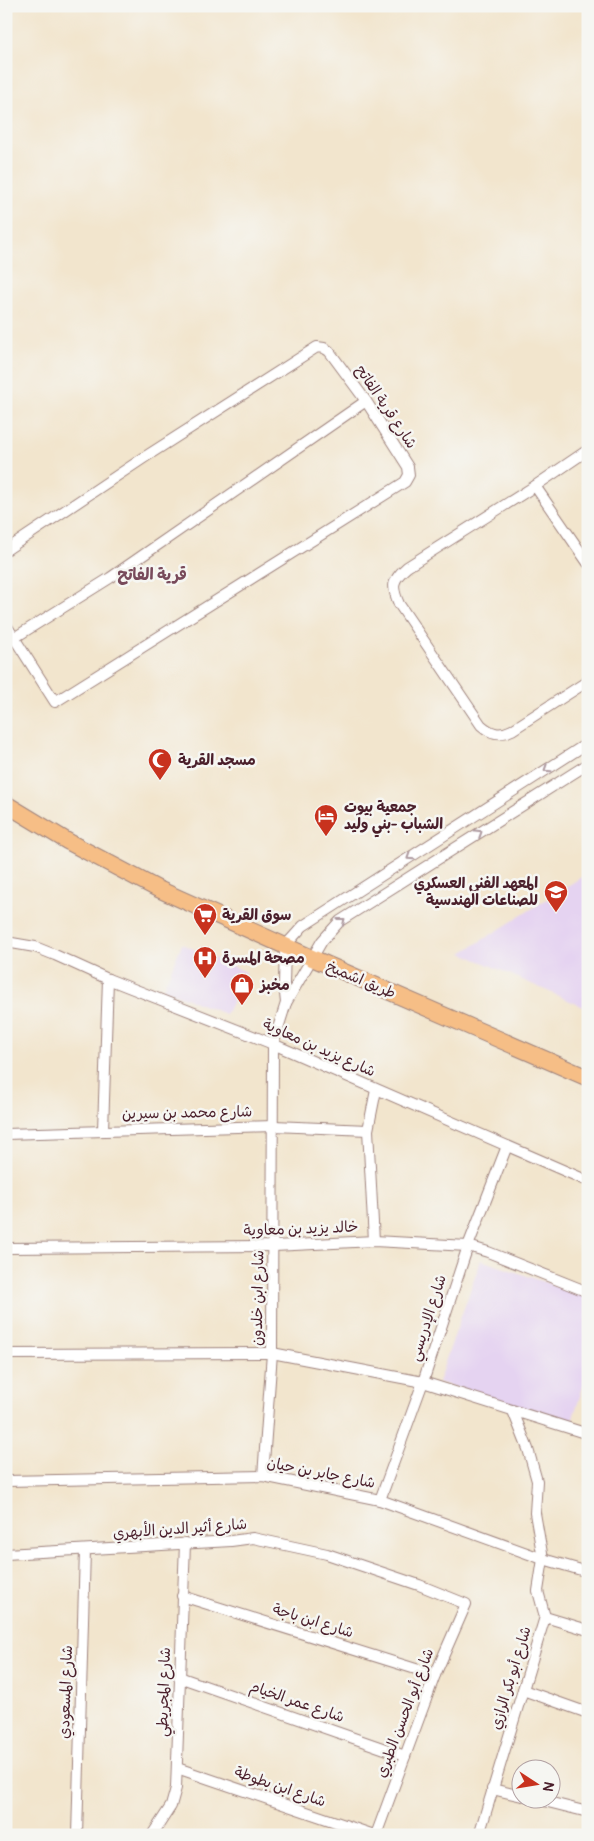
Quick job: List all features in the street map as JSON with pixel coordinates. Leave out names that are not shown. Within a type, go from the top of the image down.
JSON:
[{"type":"highway","name":"طريق اشميخ","points":[[6,804],[66,841],[156,888],[588,1078]]},
{"type":"street","name":"شارع قرية الفاتح","points":[[6,550],[148,455],[318,347],[329,351],[366,401],[408,467],[410,475],[405,482],[55,702],[11,640]]},
{"type":"street","points":[[6,625],[11,640],[110,578],[366,401]]},
{"type":"street","points":[[588,450],[407,568],[397,576],[394,583],[395,596],[399,604],[476,717],[488,731],[496,734],[512,730],[588,681]]},
{"type":"street","points":[[535,486],[588,563]]},
{"type":"street","points":[[286,1003],[285,946],[303,926],[588,743]]},
{"type":"street","points":[[286,1003],[322,941],[340,921],[588,764]]},
{"type":"street","name":"شارع يزيد بن معاوية","points":[[6,942],[35,947],[108,979],[273,1044],[588,1181]]},
{"type":"street","points":[[103,1130],[108,979]]},
{"type":"street","name":"شارع ابن خلدون","points":[[264,1476],[272,1353],[274,1246],[273,1044],[286,1003]]},
{"type":"street","points":[[374,1241],[368,1130],[376,1090]]},
{"type":"street","name":"شارع محمد بن سيرين","points":[[6,1134],[274,1126],[368,1130]]},
{"type":"street","name":"شارع الإدريسي","points":[[380,1500],[423,1382],[468,1246],[507,1146]]},
{"type":"street","name":"خالد يزيد بن معاوية","points":[[6,1248],[274,1246],[374,1241],[468,1246],[488,1252],[588,1292]]},
{"type":"street","points":[[6,1354],[272,1353],[423,1382],[588,1434]]},
{"type":"street","name":"شارع أبو بكر الرازي","points":[[479,1835],[545,1617],[538,1591],[543,1559],[535,1513],[537,1481],[528,1449],[513,1411]]},
{"type":"street","name":"شارع جابر بن حيان","points":[[6,1481],[264,1476],[380,1500],[543,1559],[588,1572]]},
{"type":"street","name":"شارع أثير الدين الأبهري","points":[[6,1554],[185,1544],[253,1538],[350,1561],[466,1604]]},
{"type":"street","name":"شارع المجريطي","points":[[152,1835],[171,1806],[176,1788],[185,1544]]},
{"type":"street","name":"شارع المسعودي","points":[[77,1835],[85,1550]]},
{"type":"street","name":"شارع ابن باجة","points":[[182,1596],[435,1675]]},
{"type":"street","name":"شارع أبو الحسن الطبري","points":[[375,1835],[435,1675],[466,1604]]},
{"type":"street","points":[[545,1617],[588,1630]]},
{"type":"street","name":"شارع عمر الخيام","points":[[179,1677],[405,1756]]},
{"type":"street","points":[[523,1690],[588,1713]]},
{"type":"street","name":"شارع ابن بطوطة","points":[[177,1768],[375,1835]]},
{"type":"street","points":[[492,1789],[512,1794]]},
{"type":"street","points":[[562,1806],[588,1812]]},
{"type":"shaded area","name":"المعهد الفني العسكري للصناعات الهندسية","points":[[588,873],[588,1009],[462,953]]},
{"type":"shaded area","name":"مصحة المسرة","points":[[182,944],[246,972],[225,1014],[163,989]]},
{"type":"shaded area","points":[[481,1260],[588,1297],[588,1372],[571,1424],[438,1382]]},
{"type":"place","name":"مسجد القرية","points":[[160,781]]},
{"type":"place","name":"جمعية بيوت الشباب -بني وليد","points":[[326,837]]},
{"type":"place","name":"المعهد الفني العسكري للصناعات الهندسية","points":[[556,913]]},
{"type":"place","name":"سوق القرية","points":[[205,936]]},
{"type":"place","name":"مصحة المسرة","points":[[205,979]]},
{"type":"place","name":"مخبز","points":[[242,1006]]},
{"type":"district","name":"قرية الفاتح","points":[[152,575]]}]
